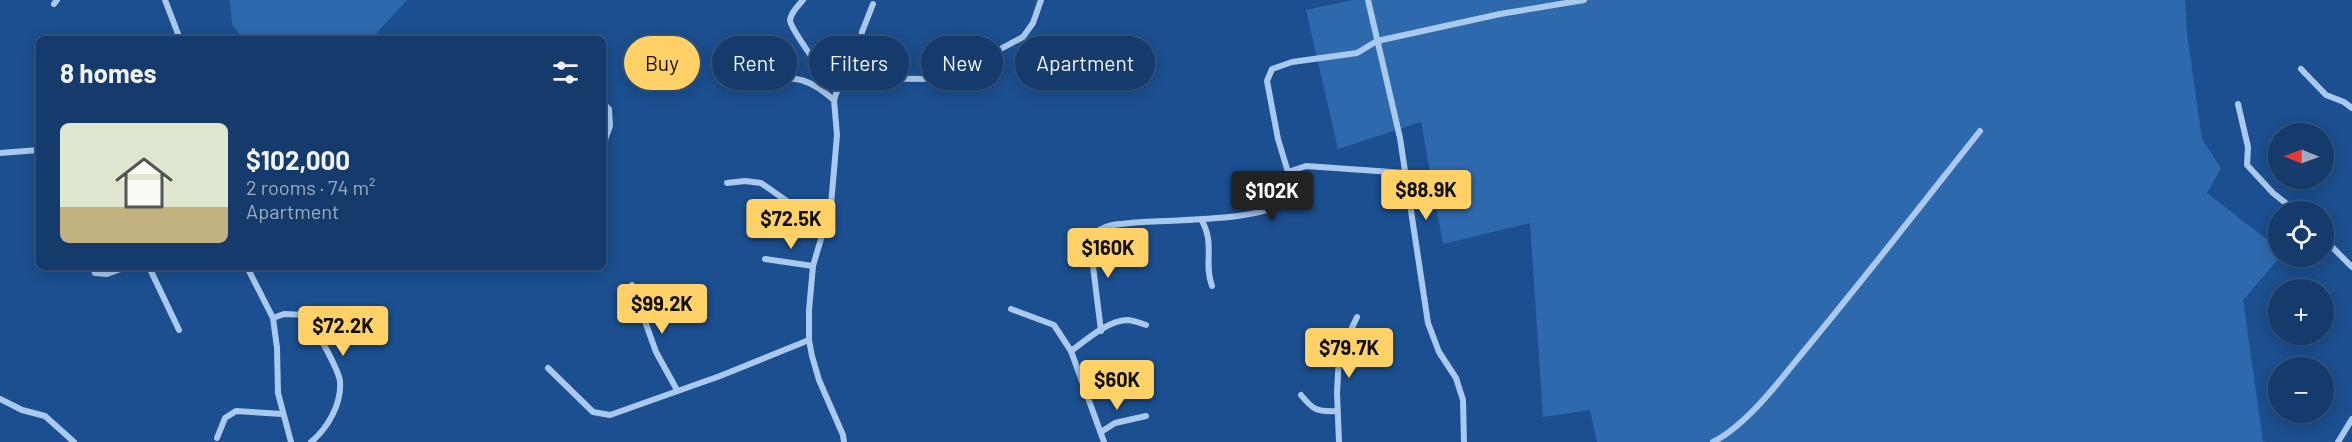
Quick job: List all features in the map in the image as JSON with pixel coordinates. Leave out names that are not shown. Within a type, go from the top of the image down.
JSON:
[{"type":"street","points":[[165,0],[179,36]]},
{"type":"street","points":[[803,0],[792,14],[790,22],[793,32],[804,43],[837,91],[834,100],[837,135],[831,205],[813,266],[809,340],[819,380],[844,442]]},
{"type":"street","points":[[909,79],[924,79],[965,68],[1023,37],[1033,23],[1041,0]]},
{"type":"street","points":[[1368,0],[1406,173],[1428,323],[1439,352],[1456,378],[1463,400],[1464,442]]},
{"type":"street","points":[[1101,331],[1091,249],[1092,238],[1098,230],[1111,225],[1143,221],[1201,219],[1263,213],[1285,200],[1289,192],[1288,172],[1278,139],[1267,81],[1272,69],[1292,62],[1357,53],[1377,41],[1500,14],[1584,0]]},
{"type":"street","points":[[861,36],[873,4]]},
{"type":"street","points":[[2301,69],[2326,95],[2352,108]]},
{"type":"street","points":[[797,79],[813,85],[834,100]]},
{"type":"street","points":[[2238,104],[2248,147],[2247,165],[2283,201]]},
{"type":"street","points":[[606,106],[609,109],[610,126],[606,137]]},
{"type":"street","points":[[1713,442],[1723,437],[1765,399],[1980,131]]},
{"type":"street","points":[[0,153],[36,150]]},
{"type":"street","points":[[1288,172],[1306,166],[1406,173]]},
{"type":"street","points":[[727,183],[746,181],[761,183],[791,204],[827,220]]},
{"type":"street","points":[[1201,219],[1209,238],[1209,278],[1212,286]]},
{"type":"street","points":[[2334,249],[2352,267]]},
{"type":"street","points":[[765,259],[813,266]]},
{"type":"street","points":[[94,270],[100,275],[116,270]]},
{"type":"street","points":[[150,270],[179,330]]},
{"type":"street","points":[[249,270],[273,318],[277,348],[278,393],[291,442]]},
{"type":"street","points":[[632,285],[656,352],[677,390]]},
{"type":"street","points":[[1011,309],[1054,325],[1071,351],[1104,442]]},
{"type":"street","points":[[273,318],[284,314],[306,315],[340,381],[331,418],[323,432],[311,442]]},
{"type":"street","points":[[1339,442],[1337,411],[1339,356],[1357,317]]},
{"type":"street","points":[[1071,351],[1101,331],[1129,320],[1146,325]]},
{"type":"street","points":[[548,368],[593,412],[610,414],[720,376],[809,340]]},
{"type":"street","points":[[1301,395],[1310,406],[1321,412],[1337,411]]},
{"type":"street","points":[[0,399],[22,410],[45,416],[74,442]]},
{"type":"street","points":[[217,438],[225,418],[236,411],[282,414]]},
{"type":"street","points":[[1101,432],[1115,423],[1146,416]]},
{"type":"street","points":[[2338,442],[2352,419]]},
{"type":"shaded area","points":[[230,0],[407,0],[374,36],[241,36],[232,24]]},
{"type":"shaded area","points":[[1352,0],[2185,0],[2187,33],[2202,139],[2221,168],[2207,193],[2268,240],[2268,267],[2271,267],[2243,300],[2263,441],[2266,442],[1597,442],[1590,410],[1543,417],[1530,223],[1443,244],[1421,122],[1338,149],[1306,10]]}]
